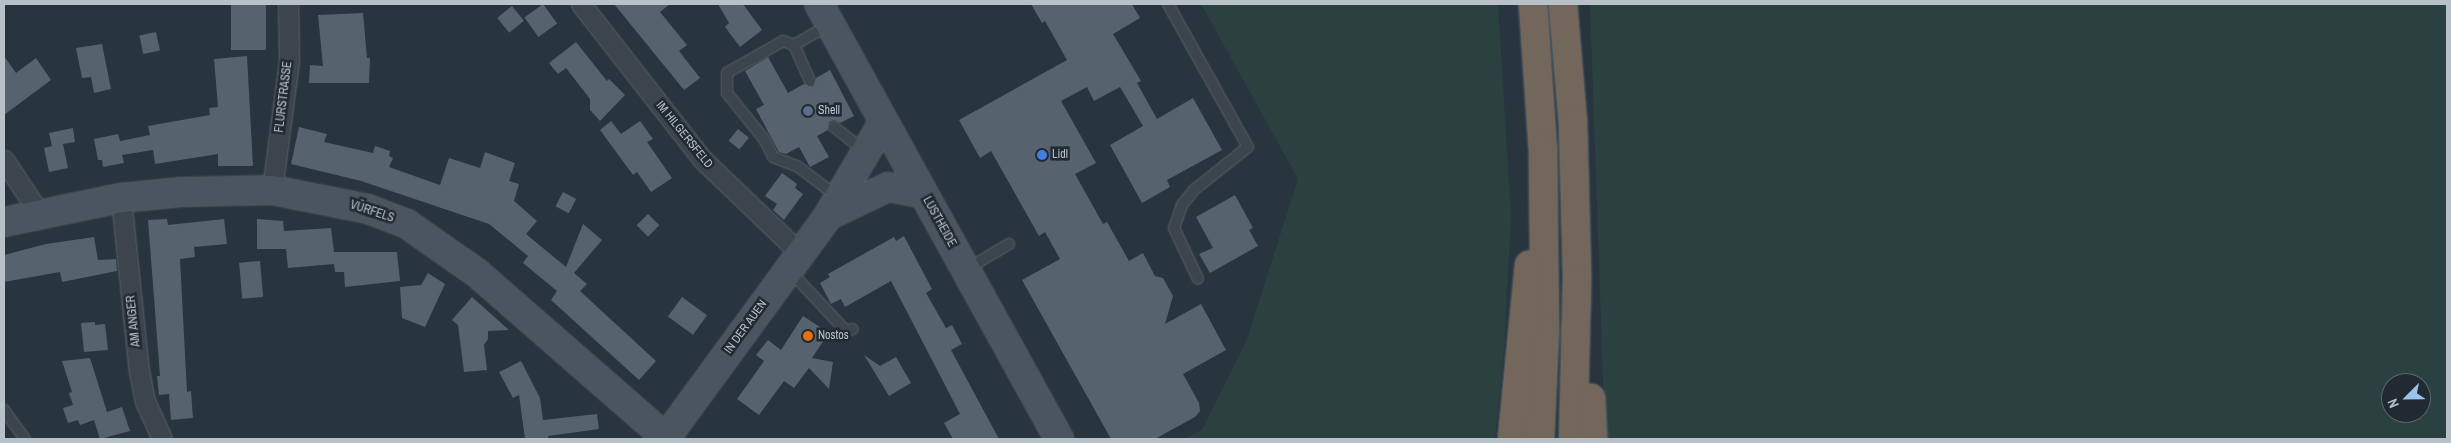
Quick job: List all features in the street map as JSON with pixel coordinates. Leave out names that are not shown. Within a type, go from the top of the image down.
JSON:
[{"type":"highway","points":[[1533,4],[1543,149],[1545,329],[1540,439]]},
{"type":"highway","points":[[1563,4],[1573,123],[1576,280],[1573,439]]},
{"type":"highway","points":[[1512,439],[1543,149]]},
{"type":"highway","points":[[1576,280],[1591,392],[1593,439]]},
{"type":"street","name":"FLURSTRASSE","points":[[272,190],[289,52],[288,4]]},
{"type":"street","name":"IM HILGERSFELD","points":[[581,4],[703,160],[794,261]]},
{"type":"street","name":"LUSTHEIDE","points":[[825,14],[883,123],[1059,439]]},
{"type":"street","name":"IN DER AUEN","points":[[665,438],[834,207],[883,123]]},
{"type":"street","points":[[4,160],[40,214]]},
{"type":"street","name":"IN DER AUEN","points":[[834,207],[888,187],[923,194]]},
{"type":"street","name":"VÜRFELS","points":[[4,222],[121,198],[182,192],[272,190],[368,209],[407,224],[521,309],[665,438]]},
{"type":"street","name":"AM ANGER","points":[[121,198],[139,371],[144,401],[162,439]]},
{"type":"lane","points":[[1168,4],[1248,147],[1194,190],[1182,205],[1174,228],[1198,279]]},
{"type":"lane","points":[[794,45],[825,14]]},
{"type":"lane","points":[[810,81],[794,45],[783,41],[727,74],[727,93],[764,139],[773,157],[797,166],[834,207]]},
{"type":"lane","points":[[834,127],[867,153]]},
{"type":"lane","points":[[966,270],[1009,244]]},
{"type":"lane","points":[[794,261],[846,331],[853,329]]},
{"type":"lane","points":[[4,410],[25,439]]},
{"type":"green space","points":[[1201,4],[1498,4],[1511,216],[1505,337],[1495,439],[1184,439],[1202,430],[1247,339],[1298,179]]},
{"type":"green space","points":[[1590,4],[2447,4],[2447,439],[1605,439]]},
{"type":"building","points":[[231,4],[266,4],[266,50],[231,50]]},
{"type":"building","points":[[543,4],[557,23],[538,37],[524,18]]},
{"type":"building","points":[[614,4],[670,4],[660,12],[687,45],[679,51],[700,78],[684,90]]},
{"type":"building","points":[[718,4],[743,4],[762,30],[740,47],[725,27],[729,23]]},
{"type":"building","points":[[1031,4],[1132,4],[1140,18],[1113,34],[1141,81],[1137,83],[1157,119],[1193,98],[1222,150],[1167,180],[1170,187],[1142,203],[1110,145],[1143,126],[1120,87],[1094,101],[1087,87],[1061,101],[1096,163],[1075,174],[1103,224],[1107,222],[1129,261],[1143,253],[1155,276],[1163,278],[1173,296],[1165,324],[1201,304],[1226,350],[1183,374],[1199,403],[1200,411],[1195,417],[1155,439],[1111,439],[1022,280],[1060,259],[1045,232],[1039,236],[991,151],[980,158],[959,120],[1067,60],[1045,21],[1042,23]]},
{"type":"building","points":[[512,6],[524,21],[509,33],[497,18]]},
{"type":"building","points":[[363,13],[367,58],[370,58],[369,83],[309,83],[310,65],[323,66],[318,15]]},
{"type":"building","points":[[156,32],[160,51],[143,54],[139,36]]},
{"type":"building","points":[[576,42],[607,81],[609,79],[625,95],[600,121],[590,110],[590,99],[566,68],[558,74],[549,63]]},
{"type":"building","points":[[102,44],[111,89],[94,93],[91,77],[82,78],[76,48]]},
{"type":"building","points":[[4,56],[16,73],[36,58],[51,80],[4,115]]},
{"type":"building","points":[[247,56],[253,166],[218,166],[218,154],[155,164],[153,150],[122,155],[124,163],[103,167],[102,160],[98,160],[94,139],[118,134],[120,141],[150,135],[148,126],[210,115],[209,108],[218,107],[214,59]]},
{"type":"building","points":[[768,57],[788,93],[804,84],[813,87],[816,78],[830,70],[854,116],[840,123],[834,120],[829,122],[828,130],[817,136],[829,157],[810,167],[799,147],[786,154],[779,152],[756,109],[764,105],[745,71]]},
{"type":"building","points":[[611,121],[621,134],[640,121],[653,139],[647,142],[672,178],[651,192],[637,172],[633,175],[600,130]]},
{"type":"building","points":[[299,127],[327,134],[324,142],[373,153],[375,146],[390,151],[389,156],[393,158],[389,167],[440,185],[449,158],[480,168],[485,152],[515,163],[509,181],[519,184],[514,201],[537,221],[526,234],[566,267],[583,224],[602,240],[574,273],[587,284],[580,291],[656,361],[639,380],[551,300],[557,291],[523,263],[528,256],[489,224],[361,181],[291,164]]},
{"type":"building","points":[[73,128],[75,142],[63,144],[68,168],[49,172],[44,148],[52,146],[49,133]]},
{"type":"building","points":[[738,129],[749,138],[739,149],[729,141]]},
{"type":"building","points":[[782,173],[797,184],[795,188],[803,194],[784,220],[773,210],[777,204],[765,196]]},
{"type":"building","points":[[563,192],[576,199],[569,213],[555,206]]},
{"type":"building","points":[[1235,195],[1253,228],[1249,230],[1258,246],[1210,273],[1199,254],[1213,248],[1196,217]]},
{"type":"building","points":[[648,214],[659,225],[648,237],[637,225]]},
{"type":"building","points":[[167,219],[168,225],[224,219],[227,244],[194,247],[195,257],[180,259],[187,392],[191,391],[193,418],[171,420],[169,394],[159,395],[157,376],[160,376],[148,220]]},
{"type":"building","points":[[257,219],[283,221],[284,231],[331,228],[334,252],[397,252],[400,281],[345,287],[344,272],[335,272],[334,264],[288,268],[286,249],[257,249]]},
{"type":"building","points":[[904,236],[932,289],[926,293],[946,328],[952,325],[962,344],[951,350],[999,439],[953,439],[944,423],[960,414],[891,281],[845,307],[841,299],[831,304],[820,283],[830,277],[828,274],[894,237],[896,241]]},
{"type":"building","points":[[94,237],[98,260],[116,259],[117,271],[62,282],[60,272],[4,282],[4,255],[46,244]]},
{"type":"building","points":[[260,261],[263,297],[242,299],[239,263]]},
{"type":"building","points":[[428,273],[445,284],[425,327],[402,318],[400,287],[421,285]]},
{"type":"building","points":[[472,297],[509,330],[488,331],[488,339],[484,345],[487,370],[464,372],[458,325],[452,320]]},
{"type":"building","points":[[682,297],[707,315],[693,335],[668,316]]},
{"type":"building","points":[[803,316],[826,331],[826,337],[812,358],[833,362],[829,389],[809,368],[794,388],[784,381],[759,415],[737,399],[764,361],[756,355],[768,340],[781,350]]},
{"type":"building","points":[[95,322],[95,325],[105,324],[108,350],[84,352],[81,323]]},
{"type":"building","points":[[864,355],[880,366],[896,357],[911,383],[889,396]]},
{"type":"building","points":[[90,358],[107,412],[122,407],[130,431],[100,439],[94,420],[80,425],[78,420],[68,423],[63,408],[73,405],[69,393],[72,392],[62,361]]},
{"type":"building","points":[[521,361],[540,398],[543,420],[597,414],[599,429],[548,436],[548,439],[525,439],[519,395],[513,398],[499,372]]},
{"type":"place","name":"Shell","points":[[808,111]]},
{"type":"place","name":"Lidl","points":[[1042,155]]},
{"type":"place","name":"Nostos","points":[[808,336]]}]
